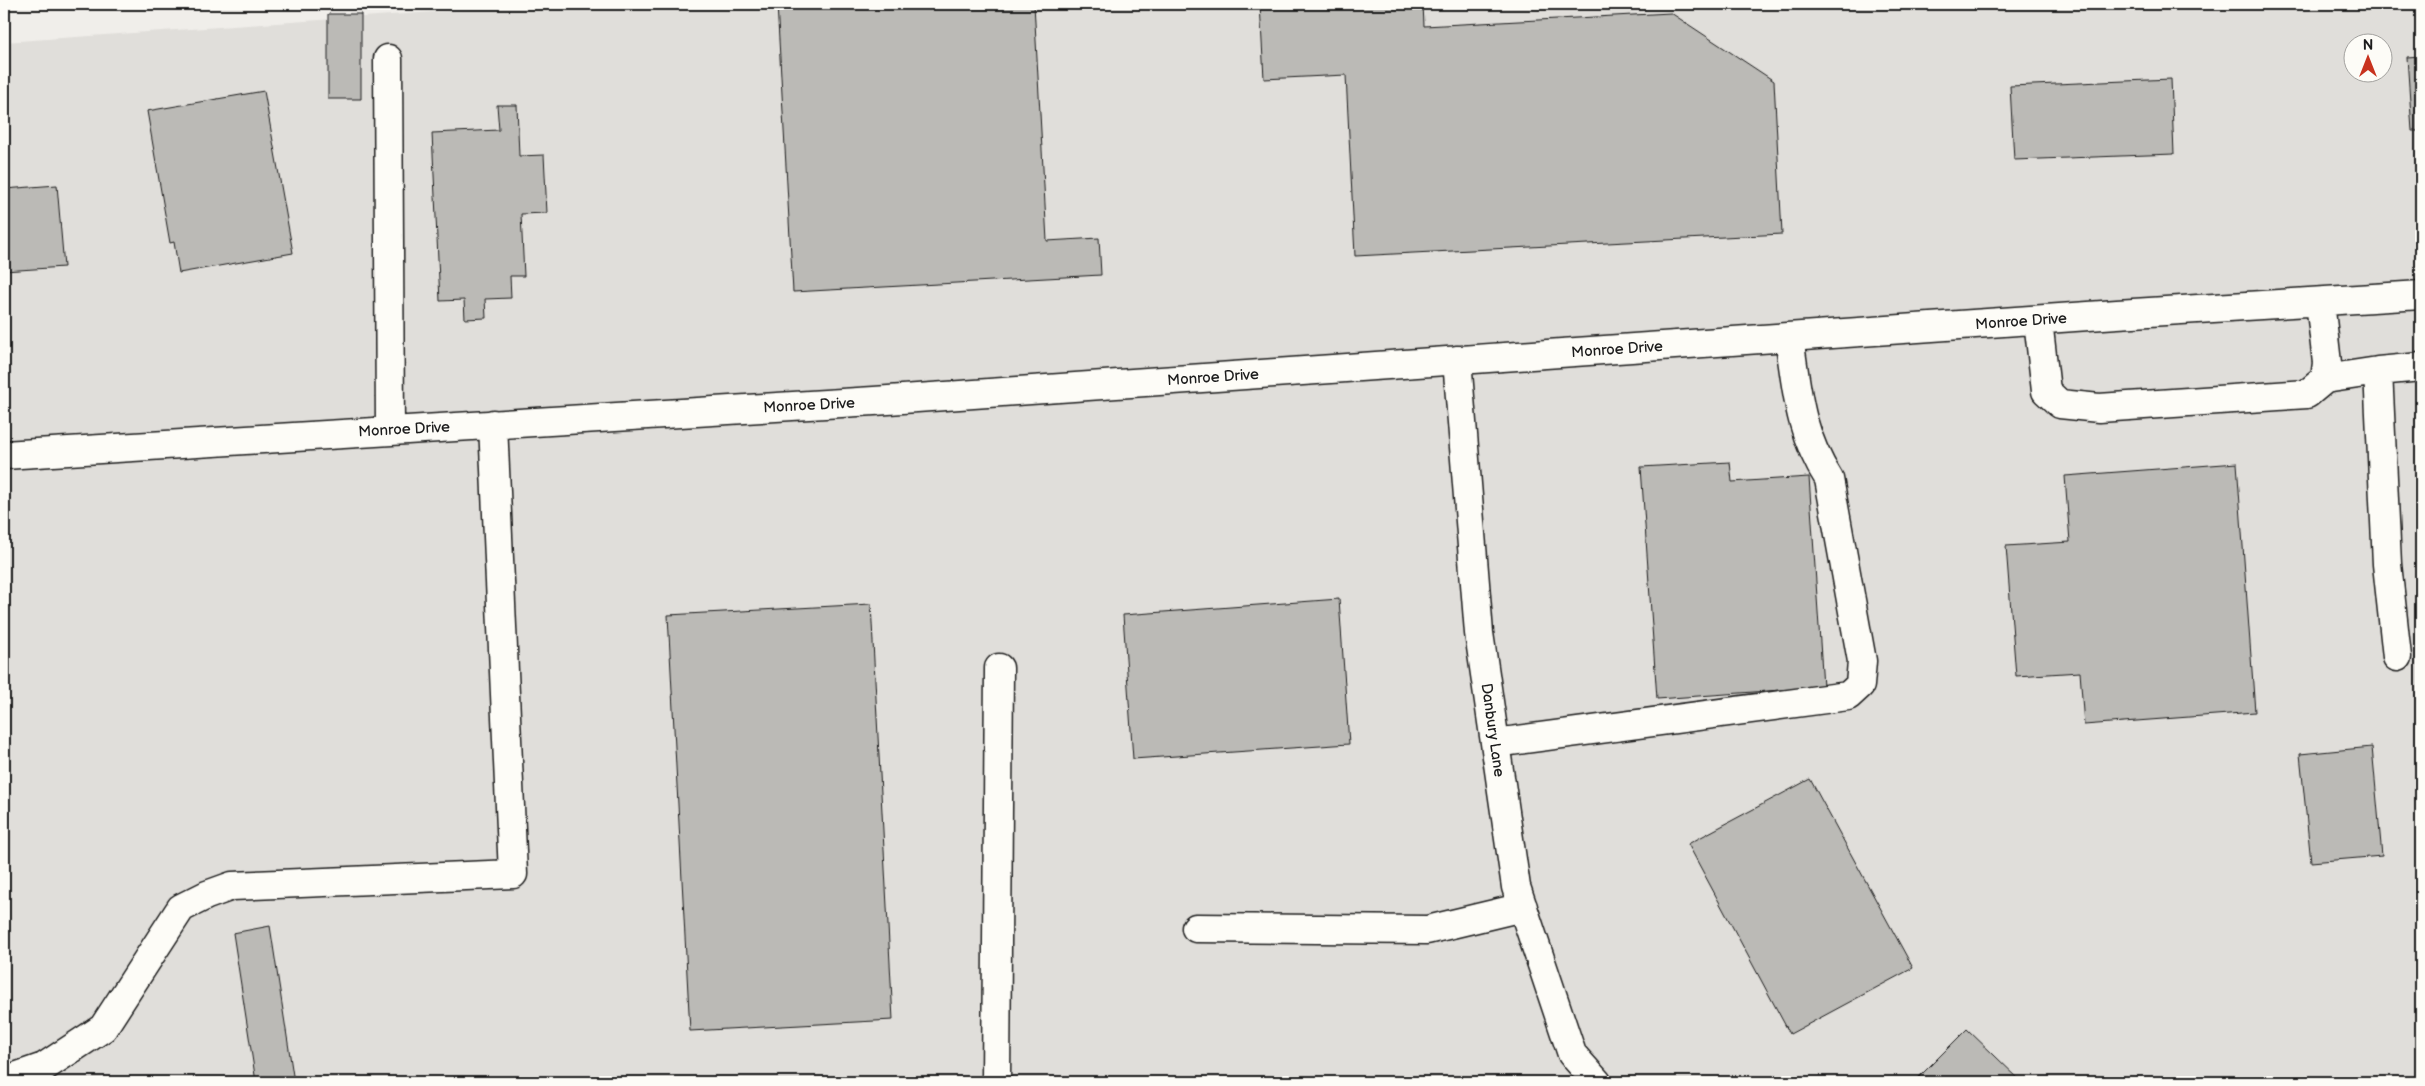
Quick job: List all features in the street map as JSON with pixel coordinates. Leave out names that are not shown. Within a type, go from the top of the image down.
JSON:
[{"type":"street","points":[[388,59],[390,430]]},
{"type":"street","name":"Monroe Drive","points":[[4,455],[884,400],[2421,295]]},
{"type":"street","points":[[2320,302],[2327,363],[2325,378]]},
{"type":"street","points":[[2038,320],[2046,390],[2060,404],[2099,408],[2307,394],[2325,378],[2421,368]]},
{"type":"street","points":[[1495,743],[1848,696],[1860,685],[1862,661],[1829,479],[1815,456],[1800,413],[1790,337]]},
{"type":"street","name":"Danbury Lane","points":[[1457,360],[1479,633],[1516,887],[1572,1054],[1597,1082]]},
{"type":"street","points":[[2378,371],[2387,564],[2397,657]]},
{"type":"street","points":[[4,1080],[44,1067],[102,1028],[181,908],[207,895],[232,886],[512,874],[493,424]]},
{"type":"street","points":[[996,1082],[999,668]]},
{"type":"street","points":[[1196,928],[1427,930],[1523,907]]},
{"type":"shaded area","points":[[547,4],[2421,4],[2421,1082],[4,1082],[4,42]]},
{"type":"building","points":[[777,4],[1034,4],[1047,241],[1099,238],[1101,275],[793,292]]},
{"type":"building","points":[[1260,4],[1423,4],[1424,26],[1671,13],[1774,81],[1782,234],[1355,256],[1346,75],[1264,79]]},
{"type":"building","points":[[328,14],[361,14],[361,99],[328,99]]},
{"type":"building","points":[[2421,56],[2421,131],[2412,131],[2407,57]]},
{"type":"building","points":[[2171,79],[2174,154],[2014,160],[2010,86]]},
{"type":"building","points":[[264,91],[293,253],[179,273],[174,242],[170,243],[147,111]]},
{"type":"building","points":[[497,105],[517,105],[519,156],[544,155],[547,213],[521,214],[524,276],[510,276],[511,298],[485,299],[486,318],[465,319],[464,300],[440,301],[432,133],[499,130]]},
{"type":"building","points":[[57,185],[64,267],[4,271],[4,189]]},
{"type":"building","points":[[1730,462],[1732,482],[1809,477],[1823,687],[1657,699],[1641,467]]},
{"type":"building","points":[[2237,463],[2255,712],[2084,725],[2080,672],[2016,676],[2006,546],[2070,542],[2065,476]]},
{"type":"building","points":[[1339,599],[1349,744],[1133,759],[1123,615]]},
{"type":"building","points":[[871,604],[893,1020],[690,1031],[668,615]]},
{"type":"building","points":[[2372,747],[2382,856],[2311,862],[2300,754]]},
{"type":"building","points":[[1810,779],[1913,968],[1790,1034],[1688,844]]},
{"type":"building","points":[[270,926],[294,1082],[256,1082],[233,933]]},
{"type":"building","points":[[1967,1029],[2022,1082],[1914,1082]]}]
